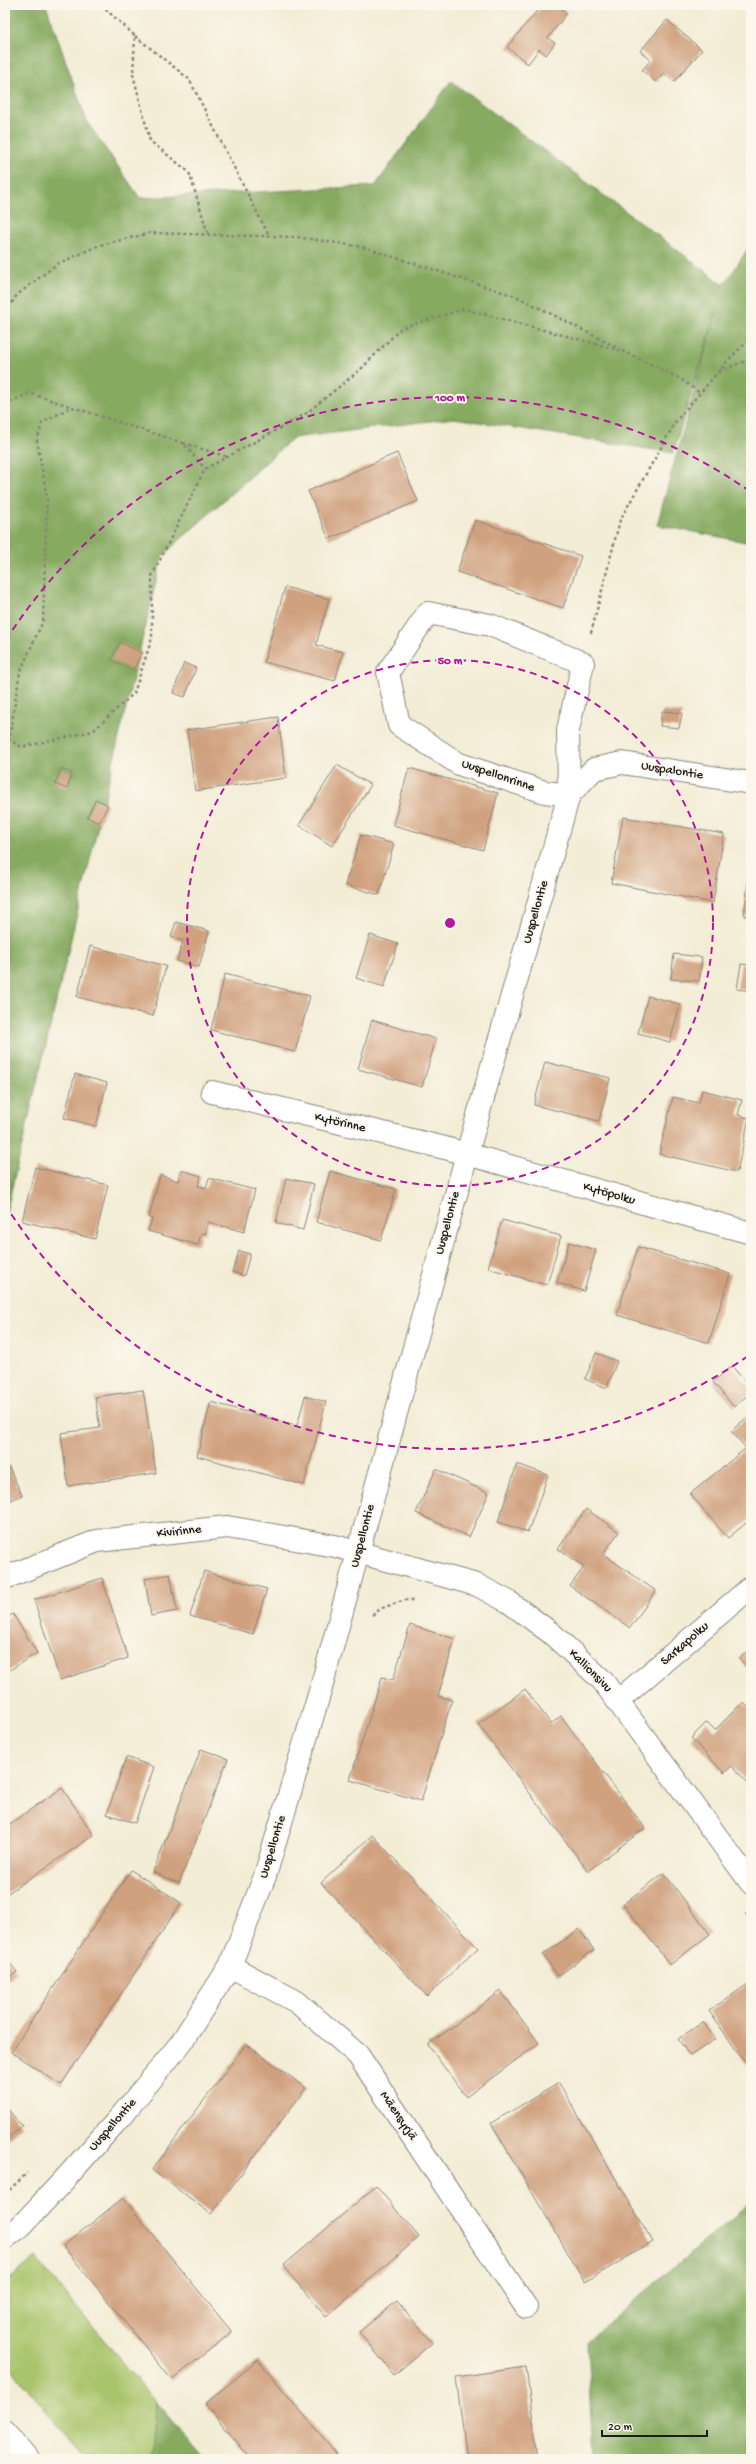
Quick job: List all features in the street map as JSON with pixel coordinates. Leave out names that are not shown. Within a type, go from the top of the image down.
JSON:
[{"type":"street","name":"Uuspellonrinne","points":[[569,795],[545,792],[459,764],[399,725],[388,672],[428,613],[490,625],[583,663]]},
{"type":"street","points":[[569,795],[568,730],[583,663]]},
{"type":"street","name":"Uuspalontie","points":[[594,769],[622,763],[751,783]]},
{"type":"street","name":"Uuspellontie","points":[[5,2238],[21,2226],[122,2115],[181,2044],[230,1966],[265,1876],[343,1608],[467,1154],[569,795],[594,769]]},
{"type":"street","name":"Kytörinne","points":[[212,1092],[467,1154]]},
{"type":"street","name":"Kytöpolku","points":[[467,1154],[751,1233]]},
{"type":"street","name":"Kivirinne","points":[[5,1578],[97,1541],[227,1527],[335,1546],[358,1553]]},
{"type":"street","name":"Kallionsivu","points":[[358,1553],[477,1585],[509,1602],[551,1633],[602,1680],[619,1700],[751,1883]]},
{"type":"street","name":"Sarkapolku","points":[[619,1700],[751,1587]]},
{"type":"street","name":"Mäensyrjä","points":[[230,1966],[298,2002],[358,2055],[526,2307]]},
{"type":"street","points":[[5,2432],[28,2459]]},
{"type":"path","points":[[101,5],[135,36],[189,79],[270,236]]},
{"type":"path","points":[[135,36],[133,74],[150,141],[189,172],[208,234]]},
{"type":"path","points":[[5,313],[17,295],[57,264],[100,245],[152,233],[297,237],[363,247],[434,268],[518,297],[679,378],[700,393]]},
{"type":"path","points":[[69,408],[42,423],[37,441],[47,497],[43,621],[20,672],[7,740],[22,747],[93,731],[134,693],[152,638],[152,576],[205,469],[304,416],[360,370],[401,328],[464,310],[623,351]]},
{"type":"path","points":[[583,663],[620,520],[676,421],[719,371],[751,338]]},
{"type":"path","points":[[719,371],[751,359]]},
{"type":"path","points":[[5,405],[29,393],[69,408],[228,457]]},
{"type":"path","points":[[183,443],[205,469]]},
{"type":"path","points":[[343,1608],[374,1615],[382,1608],[406,1600],[419,1599]]},
{"type":"path","points":[[742,1907],[751,1920]]},
{"type":"green space","points":[[5,5],[46,5],[87,122],[140,198],[375,186],[451,81],[724,285],[751,244],[751,543],[657,525],[716,313],[673,453],[454,418],[293,438],[162,556],[5,1217]]},
{"type":"green space","points":[[751,2202],[751,2459],[593,2459],[587,2341]]},
{"type":"green space","points":[[35,2258],[156,2402],[152,2459],[86,2459],[5,2361],[5,2283]]},
{"type":"green space","points":[[156,2402],[204,2459],[152,2459]]},
{"type":"building","points":[[542,5],[557,5],[567,13],[548,38],[555,43],[546,55],[539,49],[528,64],[507,47]]},
{"type":"building","points":[[667,20],[702,50],[674,82],[664,73],[656,82],[642,70],[651,60],[640,51]]},
{"type":"building","points":[[397,453],[418,501],[329,539],[308,491]]},
{"type":"building","points":[[475,520],[581,556],[563,608],[457,572]]},
{"type":"building","points":[[285,587],[329,599],[316,645],[343,652],[335,681],[264,662]]},
{"type":"building","points":[[120,642],[142,653],[133,670],[111,660]]},
{"type":"building","points":[[184,663],[196,668],[185,697],[173,693]]},
{"type":"building","points":[[662,711],[682,713],[679,728],[660,726]]},
{"type":"building","points":[[278,717],[286,778],[195,791],[187,730]]},
{"type":"building","points":[[337,765],[371,785],[332,846],[299,825]]},
{"type":"building","points":[[409,768],[498,793],[483,850],[393,825]]},
{"type":"building","points":[[61,769],[72,773],[67,789],[55,784]]},
{"type":"building","points":[[96,799],[108,805],[99,823],[87,817]]},
{"type":"building","points":[[623,817],[724,834],[713,903],[611,883]]},
{"type":"building","points":[[361,835],[394,844],[379,895],[345,885]]},
{"type":"building","points":[[751,864],[751,917],[744,916]]},
{"type":"building","points":[[176,922],[209,931],[199,967],[177,961],[183,941],[171,937]]},
{"type":"building","points":[[370,935],[398,944],[384,987],[356,978]]},
{"type":"building","points":[[90,946],[166,966],[153,1016],[77,997]]},
{"type":"building","points":[[674,954],[702,957],[699,981],[671,979]]},
{"type":"building","points":[[741,964],[751,965],[751,991],[737,989]]},
{"type":"building","points":[[225,974],[310,996],[295,1052],[211,1030]]},
{"type":"building","points":[[648,996],[680,1004],[670,1042],[638,1033]]},
{"type":"building","points":[[372,1020],[436,1039],[422,1087],[358,1069]]},
{"type":"building","points":[[545,1062],[610,1078],[599,1121],[534,1105]]},
{"type":"building","points":[[75,1074],[107,1083],[96,1126],[64,1118]]},
{"type":"building","points":[[702,1090],[742,1100],[738,1115],[749,1118],[737,1172],[659,1154],[673,1097],[699,1103]]},
{"type":"building","points":[[35,1167],[108,1185],[95,1239],[22,1221]]},
{"type":"building","points":[[181,1170],[201,1176],[198,1186],[206,1188],[209,1178],[255,1190],[244,1232],[208,1222],[205,1234],[201,1233],[198,1245],[148,1231],[152,1219],[149,1218],[160,1175],[178,1181]]},
{"type":"building","points":[[330,1171],[396,1189],[381,1240],[316,1222]]},
{"type":"building","points":[[286,1178],[314,1184],[303,1230],[276,1223]]},
{"type":"building","points":[[502,1220],[561,1236],[547,1285],[488,1268]]},
{"type":"building","points":[[569,1242],[596,1250],[584,1291],[557,1283]]},
{"type":"building","points":[[638,1247],[730,1274],[709,1343],[617,1315]]},
{"type":"building","points":[[239,1251],[250,1254],[244,1276],[232,1272]]},
{"type":"building","points":[[596,1353],[617,1361],[607,1388],[585,1379]]},
{"type":"building","points":[[732,1366],[751,1389],[751,1392],[734,1407],[713,1382]]},
{"type":"building","points":[[143,1390],[156,1473],[68,1486],[61,1433],[100,1428],[95,1397]]},
{"type":"building","points":[[305,1396],[326,1402],[304,1485],[197,1456],[211,1402],[297,1426]]},
{"type":"building","points":[[751,1414],[751,1519],[728,1538],[690,1494],[746,1448],[731,1431]]},
{"type":"building","points":[[5,1459],[22,1495],[5,1503]]},
{"type":"building","points":[[517,1464],[548,1475],[528,1532],[498,1522]]},
{"type":"building","points":[[436,1469],[489,1493],[469,1537],[416,1513]]},
{"type":"building","points":[[586,1509],[619,1532],[603,1554],[656,1591],[630,1628],[570,1586],[584,1567],[558,1549]]},
{"type":"building","points":[[204,1571],[267,1589],[253,1634],[190,1616]]},
{"type":"building","points":[[170,1574],[177,1611],[151,1616],[145,1579]]},
{"type":"building","points":[[102,1578],[128,1658],[60,1680],[34,1600]]},
{"type":"building","points":[[13,1614],[37,1653],[5,1673],[5,1619]]},
{"type":"building","points":[[410,1625],[455,1639],[438,1696],[452,1700],[421,1801],[350,1780],[382,1677],[393,1680]]},
{"type":"building","points":[[751,1648],[751,1672],[739,1658]]},
{"type":"building","points":[[525,1689],[551,1724],[561,1716],[645,1828],[588,1871],[478,1724]]},
{"type":"building","points":[[743,1702],[751,1710],[751,1786],[732,1766],[724,1773],[691,1738],[707,1722],[715,1730]]},
{"type":"building","points":[[201,1749],[228,1759],[179,1883],[153,1872]]},
{"type":"building","points":[[126,1757],[154,1767],[135,1823],[107,1814]]},
{"type":"building","points":[[62,1788],[94,1835],[5,1895],[5,1827]]},
{"type":"building","points":[[372,1835],[478,1948],[427,1996],[321,1883]]},
{"type":"building","points":[[131,1870],[181,1903],[61,2085],[11,2052]]},
{"type":"building","points":[[664,1873],[710,1934],[670,1965],[623,1904]]},
{"type":"building","points":[[579,1929],[594,1950],[558,1976],[543,1955]]},
{"type":"building","points":[[5,1957],[17,1972],[5,1982]]},
{"type":"building","points":[[751,1982],[751,2071],[709,2011]]},
{"type":"building","points":[[501,1991],[539,2043],[466,2097],[428,2045]]},
{"type":"building","points":[[703,2022],[715,2039],[690,2056],[678,2039]]},
{"type":"building","points":[[246,2044],[306,2088],[211,2214],[152,2170]]},
{"type":"building","points":[[559,2083],[653,2242],[585,2282],[491,2123]]},
{"type":"building","points":[[5,2106],[22,2126],[5,2141]]},
{"type":"building","points":[[376,2186],[419,2237],[326,2317],[283,2266]]},
{"type":"building","points":[[123,2198],[232,2332],[172,2380],[63,2246]]},
{"type":"building","points":[[397,2301],[432,2343],[394,2375],[359,2332]]},
{"type":"building","points":[[258,2360],[341,2459],[251,2459],[205,2404]]},
{"type":"building","points":[[526,2367],[538,2459],[467,2459],[456,2377]]}]
